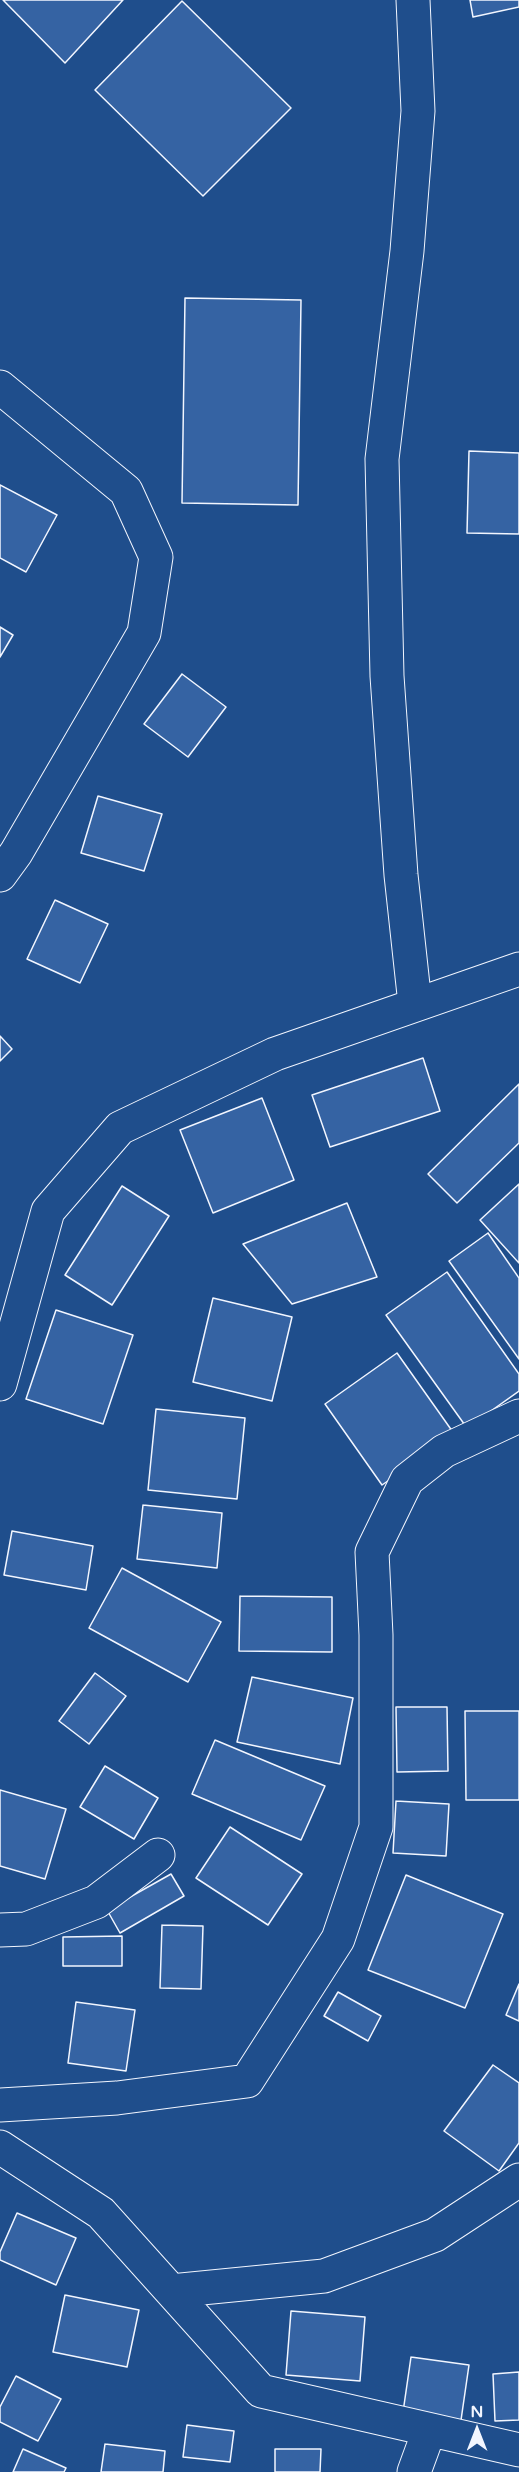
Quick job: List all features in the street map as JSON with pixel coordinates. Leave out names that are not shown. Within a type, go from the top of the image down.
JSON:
[{"type":"street","points":[[412,0],[418,111],[407,251],[382,459],[387,676],[401,875],[415,1004]]},
{"type":"street","points":[[0,387],[126,491],[156,557],[144,633],[0,875]]},
{"type":"street","points":[[0,1384],[48,1211],[120,1128],[275,1054],[519,969]]},
{"type":"street","points":[[0,2105],[117,2098],[247,2081],[338,1939],[376,1827],[376,1635],[372,1552],[407,1480],[444,1451],[519,1416]]},
{"type":"street","points":[[0,1930],[26,1929],[96,1902],[158,1855]]},
{"type":"street","points":[[0,2147],[101,2213],[261,2391],[519,2450]]},
{"type":"street","points":[[171,2290],[324,2276],[435,2235],[519,2180]]},
{"type":"street","points":[[414,2472],[429,2431]]},
{"type":"building","points":[[3,0],[123,0],[65,63]]},
{"type":"building","points":[[470,0],[519,0],[519,7],[473,17]]},
{"type":"building","points":[[182,1],[291,108],[203,196],[95,90]]},
{"type":"building","points":[[185,298],[301,300],[298,505],[182,503]]},
{"type":"building","points":[[469,451],[519,453],[519,534],[467,533]]},
{"type":"building","points":[[0,485],[57,515],[26,572],[0,558]]},
{"type":"building","points":[[0,627],[13,635],[0,657]]},
{"type":"building","points":[[182,674],[226,707],[188,757],[144,724]]},
{"type":"building","points":[[98,796],[162,814],[144,871],[81,853]]},
{"type":"building","points":[[55,900],[108,924],[80,983],[27,959]]},
{"type":"building","points":[[0,1036],[12,1049],[0,1061]]},
{"type":"building","points":[[423,1058],[440,1111],[330,1147],[312,1095]]},
{"type":"building","points":[[519,1084],[519,1143],[457,1203],[428,1174]]},
{"type":"building","points":[[262,1098],[294,1180],[213,1213],[180,1130]]},
{"type":"building","points":[[519,1184],[519,1263],[480,1220]]},
{"type":"building","points":[[122,1186],[169,1216],[112,1305],[65,1275]]},
{"type":"building","points":[[347,1203],[377,1277],[292,1304],[243,1244]]},
{"type":"building","points":[[488,1233],[519,1278],[519,1359],[449,1261]]},
{"type":"building","points":[[447,1272],[519,1374],[519,1391],[467,1428],[386,1315]]},
{"type":"building","points":[[213,1298],[292,1317],[272,1401],[193,1382]]},
{"type":"building","points":[[56,1310],[133,1335],[103,1424],[26,1399]]},
{"type":"building","points":[[397,1353],[455,1435],[382,1485],[325,1404]]},
{"type":"building","points":[[156,1409],[245,1418],[237,1499],[148,1490]]},
{"type":"building","points":[[143,1505],[222,1513],[217,1568],[137,1559]]},
{"type":"building","points":[[12,1531],[93,1546],[86,1590],[4,1575]]},
{"type":"building","points":[[122,1568],[221,1622],[188,1682],[89,1628]]},
{"type":"building","points":[[240,1596],[332,1597],[332,1652],[239,1651]]},
{"type":"building","points":[[95,1673],[126,1696],[89,1744],[59,1721]]},
{"type":"building","points":[[252,1677],[353,1698],[340,1764],[237,1742]]},
{"type":"building","points":[[396,1707],[447,1707],[448,1771],[397,1772]]},
{"type":"building","points":[[465,1711],[519,1711],[519,1800],[466,1800]]},
{"type":"building","points":[[215,1740],[325,1786],[301,1840],[192,1794]]},
{"type":"building","points":[[105,1766],[158,1798],[134,1839],[80,1807]]},
{"type":"building","points":[[0,1790],[66,1809],[45,1879],[0,1866]]},
{"type":"building","points":[[396,1801],[449,1804],[446,1856],[393,1853]]},
{"type":"building","points":[[230,1827],[302,1874],[268,1925],[196,1878]]},
{"type":"building","points":[[171,1874],[184,1896],[120,1933],[107,1910]]},
{"type":"building","points":[[406,1875],[503,1914],[465,2008],[368,1970]]},
{"type":"building","points":[[162,1925],[203,1926],[201,1989],[160,1988]]},
{"type":"building","points":[[122,1936],[122,1966],[63,1966],[63,1937]]},
{"type":"building","points":[[519,1984],[519,2021],[506,2015]]},
{"type":"building","points":[[338,1992],[381,2016],[368,2041],[324,2016]]},
{"type":"building","points":[[76,2002],[135,2010],[126,2071],[68,2063]]},
{"type":"building","points":[[493,2065],[519,2083],[519,2143],[499,2171],[444,2131]]},
{"type":"building","points":[[17,2213],[76,2238],[56,2285],[0,2260],[0,2252]]},
{"type":"building","points":[[65,2295],[139,2310],[127,2367],[53,2352]]},
{"type":"building","points":[[291,2311],[365,2317],[360,2381],[286,2375]]},
{"type":"building","points":[[411,2357],[469,2365],[460,2427],[402,2419]]},
{"type":"building","points":[[519,2372],[519,2420],[495,2421],[493,2374]]},
{"type":"building","points":[[16,2376],[61,2399],[38,2441],[0,2422],[0,2407]]},
{"type":"building","points":[[187,2425],[234,2431],[230,2462],[183,2457]]},
{"type":"building","points":[[105,2444],[165,2451],[163,2472],[101,2472]]},
{"type":"building","points":[[23,2449],[66,2468],[64,2472],[13,2472]]},
{"type":"building","points":[[275,2449],[321,2449],[320,2472],[275,2472]]}]
